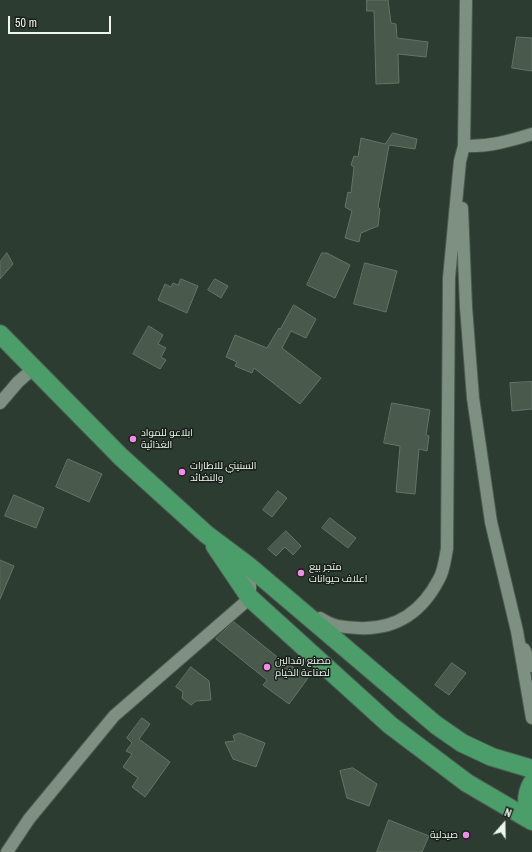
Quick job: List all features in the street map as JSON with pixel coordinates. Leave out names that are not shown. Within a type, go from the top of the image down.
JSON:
[{"type":"main road","points":[[0,334],[121,457],[206,534],[250,566],[436,725],[462,743],[492,757],[532,769]]},
{"type":"main road","points":[[206,534],[250,598],[390,725],[467,783],[532,820]]},
{"type":"main road","points":[[532,783],[527,792],[529,813],[532,820]]},
{"type":"street","points":[[266,581],[332,626],[380,628],[399,620],[420,608],[440,578],[447,549],[449,278],[460,161],[464,146],[466,0]]},
{"type":"street","points":[[464,146],[479,147],[512,141],[532,134]]},
{"type":"street","points":[[460,161],[466,307],[473,398],[492,522],[517,631],[532,718]]},
{"type":"street","points":[[0,404],[18,382],[34,368]]},
{"type":"street","points":[[7,852],[29,819],[114,716],[250,598],[250,566]]},
{"type":"street","points":[[517,631],[532,666]]},
{"type":"building","points":[[367,0],[388,0],[391,23],[396,24],[397,38],[428,42],[426,57],[398,54],[399,83],[376,84],[374,11],[367,11]]},
{"type":"building","points":[[517,37],[532,38],[532,71],[512,68]]},
{"type":"building","points":[[393,133],[417,139],[415,149],[389,145],[378,207],[380,209],[378,226],[361,233],[359,242],[345,238],[352,211],[345,207],[348,192],[351,193],[354,167],[351,165],[354,156],[358,157],[361,138],[385,144]]},
{"type":"building","points":[[7,253],[13,264],[0,279],[0,262]]},
{"type":"building","points":[[322,253],[327,253],[350,265],[335,298],[307,285]]},
{"type":"building","points":[[365,263],[397,271],[386,312],[354,304]]},
{"type":"building","points":[[181,279],[198,286],[187,313],[158,300],[165,284],[171,287],[173,283],[178,285]]},
{"type":"building","points":[[215,279],[228,286],[221,298],[208,290]]},
{"type":"building","points":[[294,305],[316,319],[306,338],[291,331],[282,348],[321,378],[300,404],[254,368],[252,373],[235,366],[237,362],[226,357],[235,335],[267,348]]},
{"type":"building","points":[[149,326],[163,335],[158,344],[166,348],[161,357],[166,360],[160,369],[133,354]]},
{"type":"building","points":[[532,382],[532,409],[512,411],[510,383]]},
{"type":"building","points":[[392,403],[430,410],[426,435],[429,436],[427,451],[419,449],[415,494],[396,492],[400,446],[384,443]]},
{"type":"building","points":[[68,459],[102,474],[89,502],[56,487]]},
{"type":"building","points":[[278,491],[287,498],[272,517],[263,510]]},
{"type":"building","points":[[14,495],[44,508],[36,528],[5,516]]},
{"type":"building","points":[[330,518],[356,538],[348,548],[322,528]]},
{"type":"building","points":[[286,531],[301,546],[293,555],[285,547],[276,556],[268,549]]},
{"type":"building","points":[[0,560],[14,566],[0,599]]},
{"type":"building","points":[[234,622],[281,660],[282,659],[308,678],[289,704],[263,685],[267,680],[216,639]]},
{"type":"building","points":[[452,663],[466,673],[449,695],[435,685]]},
{"type":"building","points":[[191,667],[209,681],[211,700],[196,701],[191,705],[182,698],[183,692],[176,687]]},
{"type":"building","points":[[142,718],[150,724],[139,739],[170,762],[145,797],[132,787],[138,778],[123,767],[132,754],[126,751],[132,743],[127,738]]},
{"type":"building","points":[[240,733],[265,743],[256,767],[233,759],[225,742],[235,741],[233,736]]},
{"type":"building","points":[[353,768],[377,784],[369,806],[347,798],[340,771]]},
{"type":"building","points":[[389,820],[429,836],[422,852],[377,852]]},
{"type":"place","name":"ابلاعو للمواد الغذائية","points":[[133,439]]},
{"type":"place","name":"السنيني للاطارات والنضائد","points":[[182,472]]},
{"type":"place","name":"متجر بيع اعلاف حيوانات","points":[[301,573]]},
{"type":"place","name":"مصنع رقدالين لصناعة الخيام","points":[[267,667]]},
{"type":"place","name":"صيدلية","points":[[466,835]]}]
